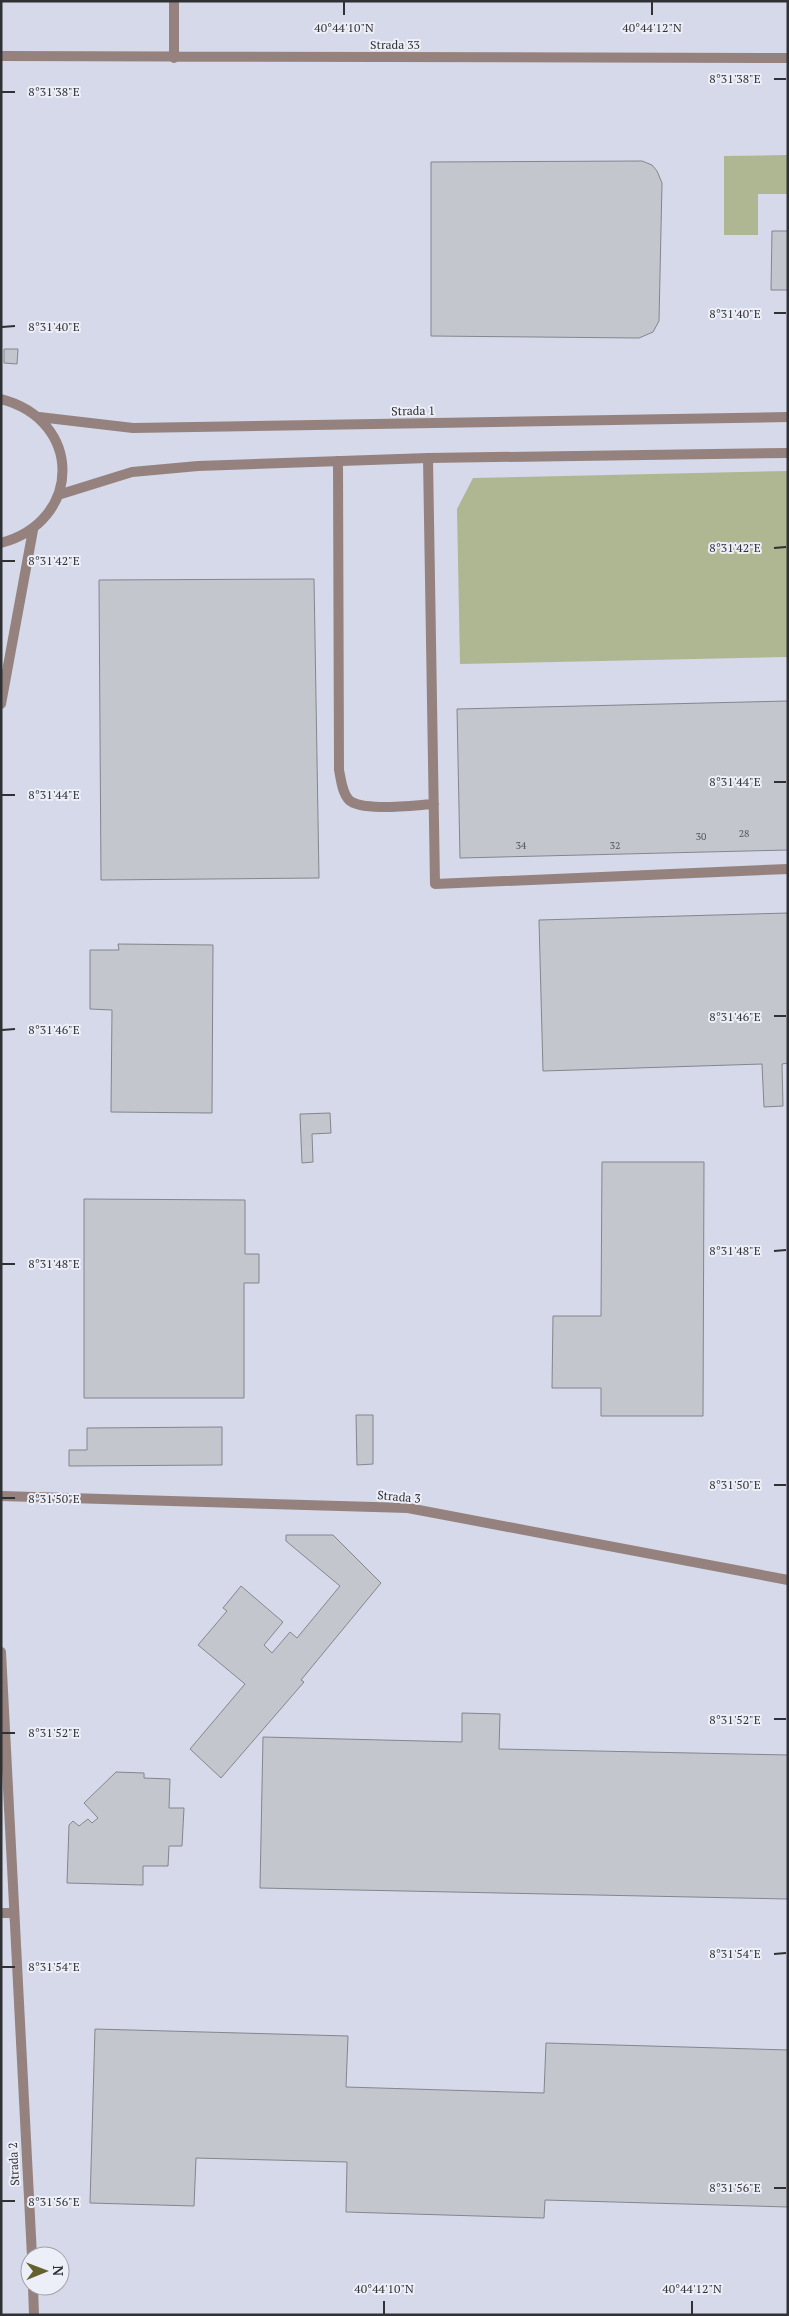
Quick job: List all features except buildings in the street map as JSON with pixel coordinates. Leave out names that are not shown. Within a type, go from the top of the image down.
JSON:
[{"type":"street","points":[[174,1],[174,58]]},
{"type":"street","name":"Strada 33","points":[[1,56],[174,58],[788,58]]},
{"type":"street","points":[[1,399],[28,408],[48,428],[60,454],[62,482],[58,495],[44,520],[33,530],[18,538],[1,542]]},
{"type":"street","name":"Strada 1","points":[[39,417],[133,428],[788,418]]},
{"type":"street","points":[[58,495],[132,472],[198,466],[428,458],[788,453]]},
{"type":"street","points":[[428,458],[435,884],[788,870]]},
{"type":"street","points":[[338,461],[339,760],[341,784],[348,799],[359,805],[434,804]]},
{"type":"street","points":[[1,704],[33,530]]},
{"type":"street","name":"Strada 3","points":[[1,1496],[408,1508],[788,1580]]},
{"type":"street","name":"Strada 2","points":[[1,1652],[31,2246]]},
{"type":"street","points":[[1,1913],[14,1913]]},
{"type":"street","points":[[33,2296],[34,2315]]},
{"type":"shaded area","points":[[1,1],[788,1],[788,2315],[1,2315]]},
{"type":"green space","points":[[788,155],[788,194],[758,194],[758,235],[724,235],[724,156]]},
{"type":"green space","points":[[788,471],[788,657],[460,664],[457,509],[473,478]]}]
